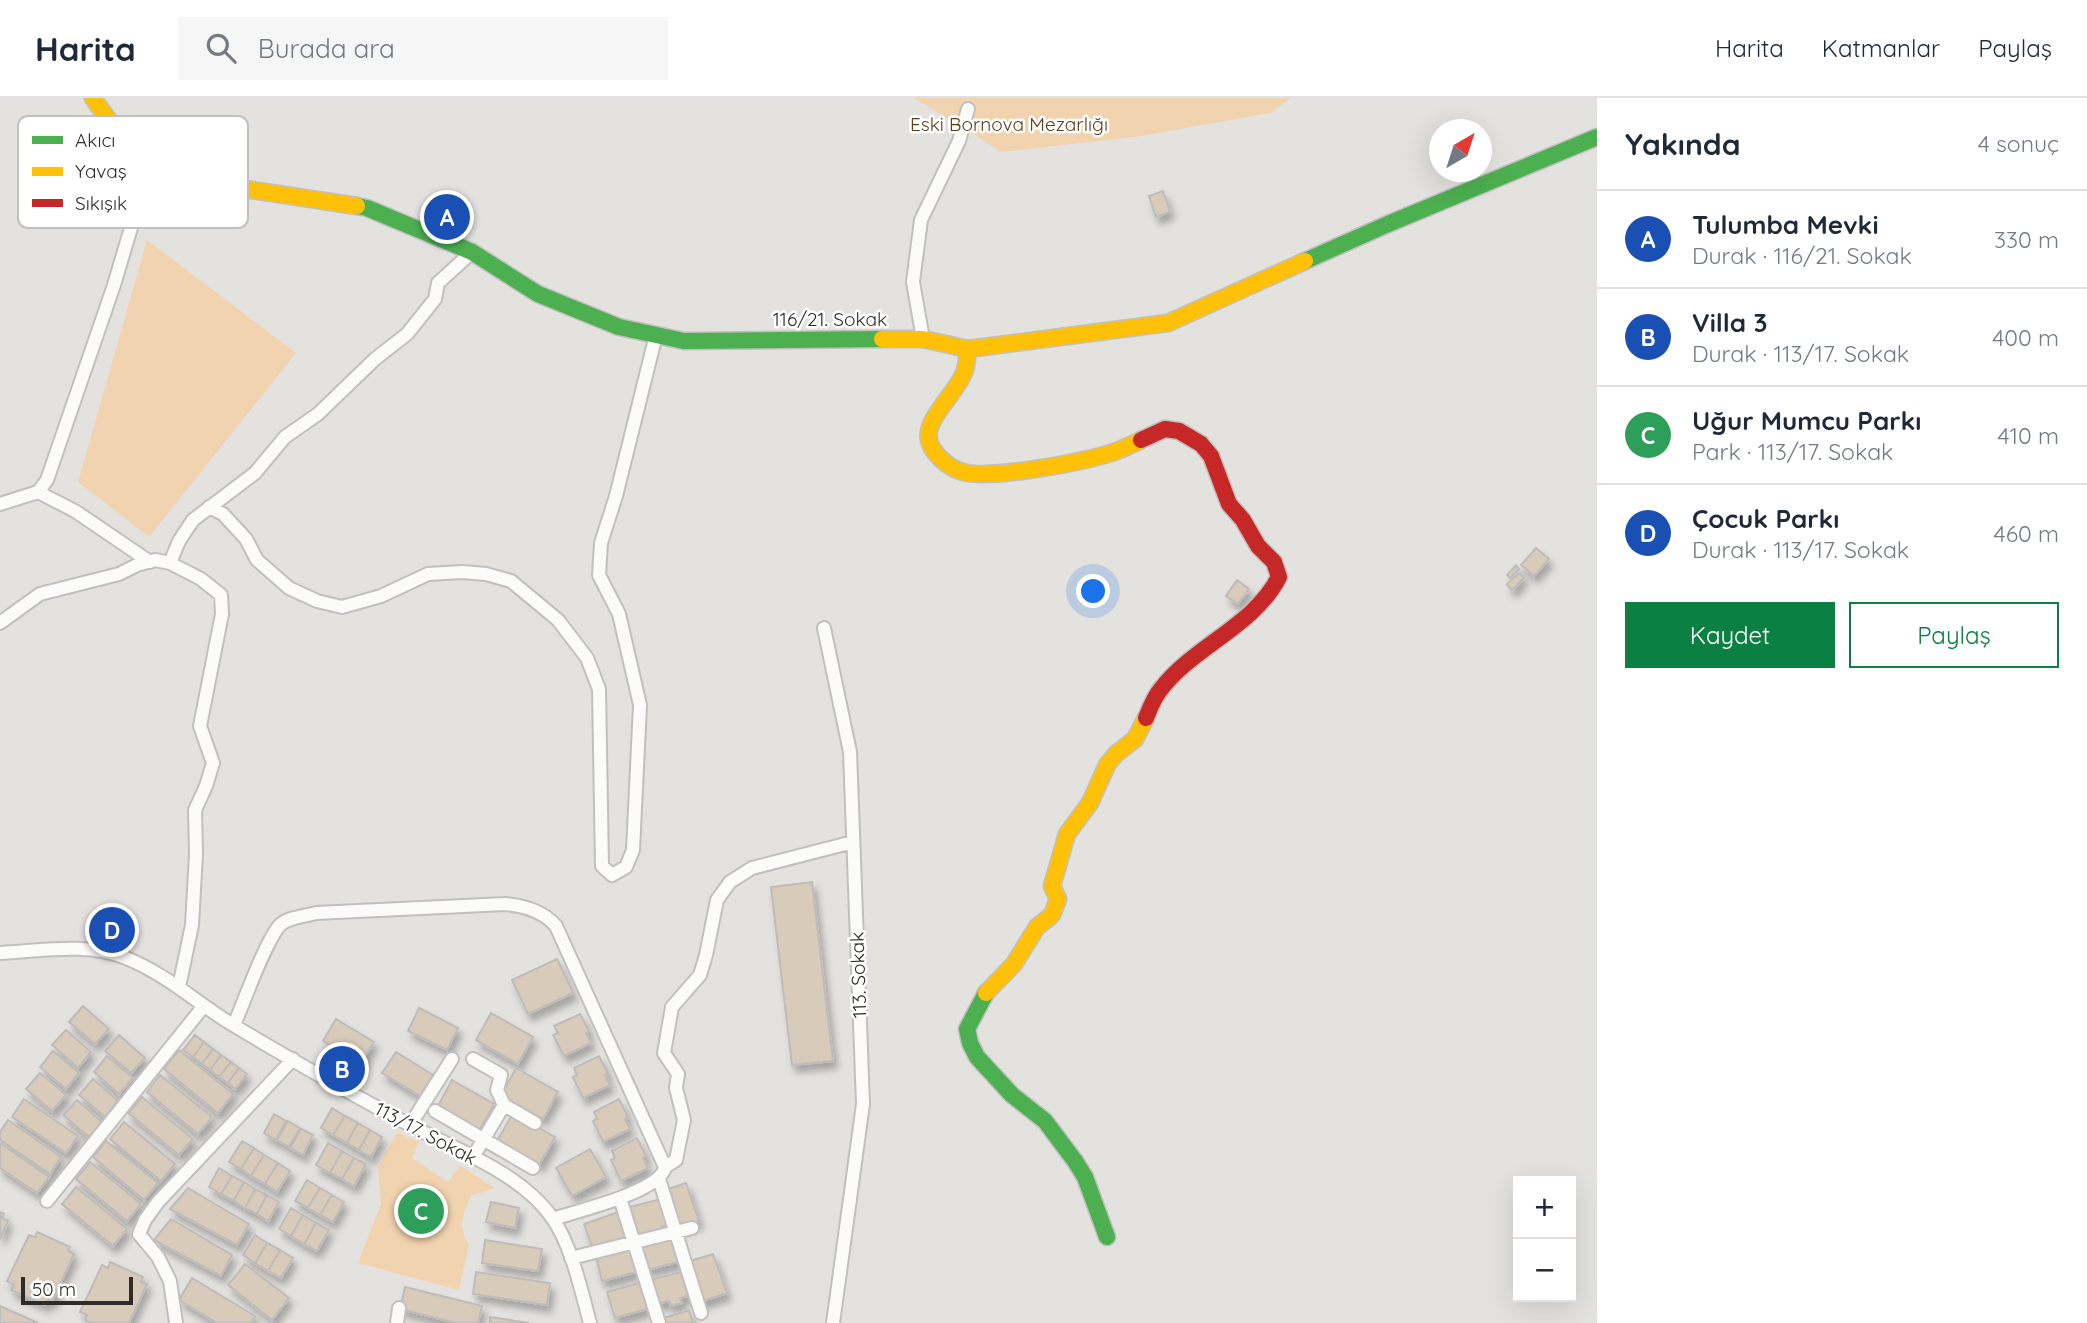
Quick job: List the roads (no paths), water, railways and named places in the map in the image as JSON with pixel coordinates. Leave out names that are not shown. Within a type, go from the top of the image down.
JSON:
[{"type":"street","points":[[93,98],[107,116]]},
{"type":"street","points":[[923,339],[913,282],[920,220],[959,141],[968,109]]},
{"type":"street","name":"116/21. Sokak","points":[[248,190],[368,208],[472,252],[538,294],[619,327],[684,341],[923,339],[968,349],[1168,323],[1388,224],[1597,137]]},
{"type":"street","points":[[0,504],[38,492],[47,480],[131,228]]},
{"type":"street","points":[[170,563],[179,541],[193,520],[255,473],[285,438],[318,414],[375,359],[407,334],[435,299],[438,283],[472,252]]},
{"type":"street","points":[[209,507],[223,514],[246,539],[257,560],[289,588],[317,601],[342,607],[381,596],[428,574],[462,572],[486,574],[511,581],[558,620],[587,658],[599,688],[602,866],[612,875],[626,867],[633,850],[640,705],[619,614],[599,575],[601,542],[616,496],[656,335]]},
{"type":"street","points":[[968,349],[965,372],[930,426],[928,439],[943,461],[961,472],[998,473],[1069,463],[1113,453],[1165,429],[1179,431],[1201,444],[1211,456],[1229,504],[1243,520],[1258,546],[1274,562],[1279,577],[1273,589],[1252,611],[1180,670],[1160,690],[1135,739],[1107,765],[1090,803],[1067,834],[1052,886],[1058,899],[1052,915],[1037,927],[1014,964],[988,989],[967,1028],[970,1043],[977,1056],[1012,1095],[1045,1121],[1075,1161],[1085,1177],[1107,1237]]},
{"type":"street","points":[[38,492],[75,511],[150,562]]},
{"type":"street","points":[[0,623],[40,594],[119,574],[136,565],[150,562],[170,563],[201,579],[221,596],[222,614],[200,726],[213,763],[195,810],[192,925],[179,987]]},
{"type":"street","name":"113. Sokak","points":[[824,628],[850,752],[863,1104],[833,1323]]},
{"type":"street","points":[[553,1219],[620,1198],[662,1173],[676,1160],[684,1120],[676,1088],[678,1074],[664,1053],[672,1007],[700,975],[717,900],[730,882],[752,868],[853,842]]},
{"type":"street","points":[[234,1026],[271,941],[280,926],[287,921],[316,913],[505,904],[532,909],[549,918],[556,926],[662,1173],[676,1233],[701,1313]]},
{"type":"street","name":"113/17. Sokak","points":[[0,953],[71,949],[100,951],[125,957],[179,987],[234,1026],[410,1125],[474,1157],[518,1185],[553,1219],[571,1258],[590,1323]]},
{"type":"street","points":[[47,1200],[204,1007]]},
{"type":"street","points":[[176,1323],[170,1281],[158,1257],[139,1234],[145,1220],[158,1202],[293,1059]]},
{"type":"street","points":[[410,1125],[452,1059]]},
{"type":"street","points":[[473,1059],[501,1075],[497,1090],[504,1105],[535,1123]]},
{"type":"street","points":[[474,1157],[504,1105]]},
{"type":"street","points":[[435,1111],[533,1168]]},
{"type":"street","points":[[620,1198],[659,1323]]},
{"type":"street","points":[[571,1258],[692,1228]]},
{"type":"street","points":[[397,1323],[399,1308]]},
{"type":"place","name":"Tulumba Mevki","points":[[447,217]]},
{"type":"place","name":"Çocuk Parkı","points":[[112,930]]},
{"type":"place","name":"Villa 3","points":[[342,1069]]},
{"type":"place","name":"Uğur Mumcu Parkı","points":[[421,1211]]},
{"type":"park label","name":"Eski Bornova Mezarlığı","points":[[1009,124]]}]
